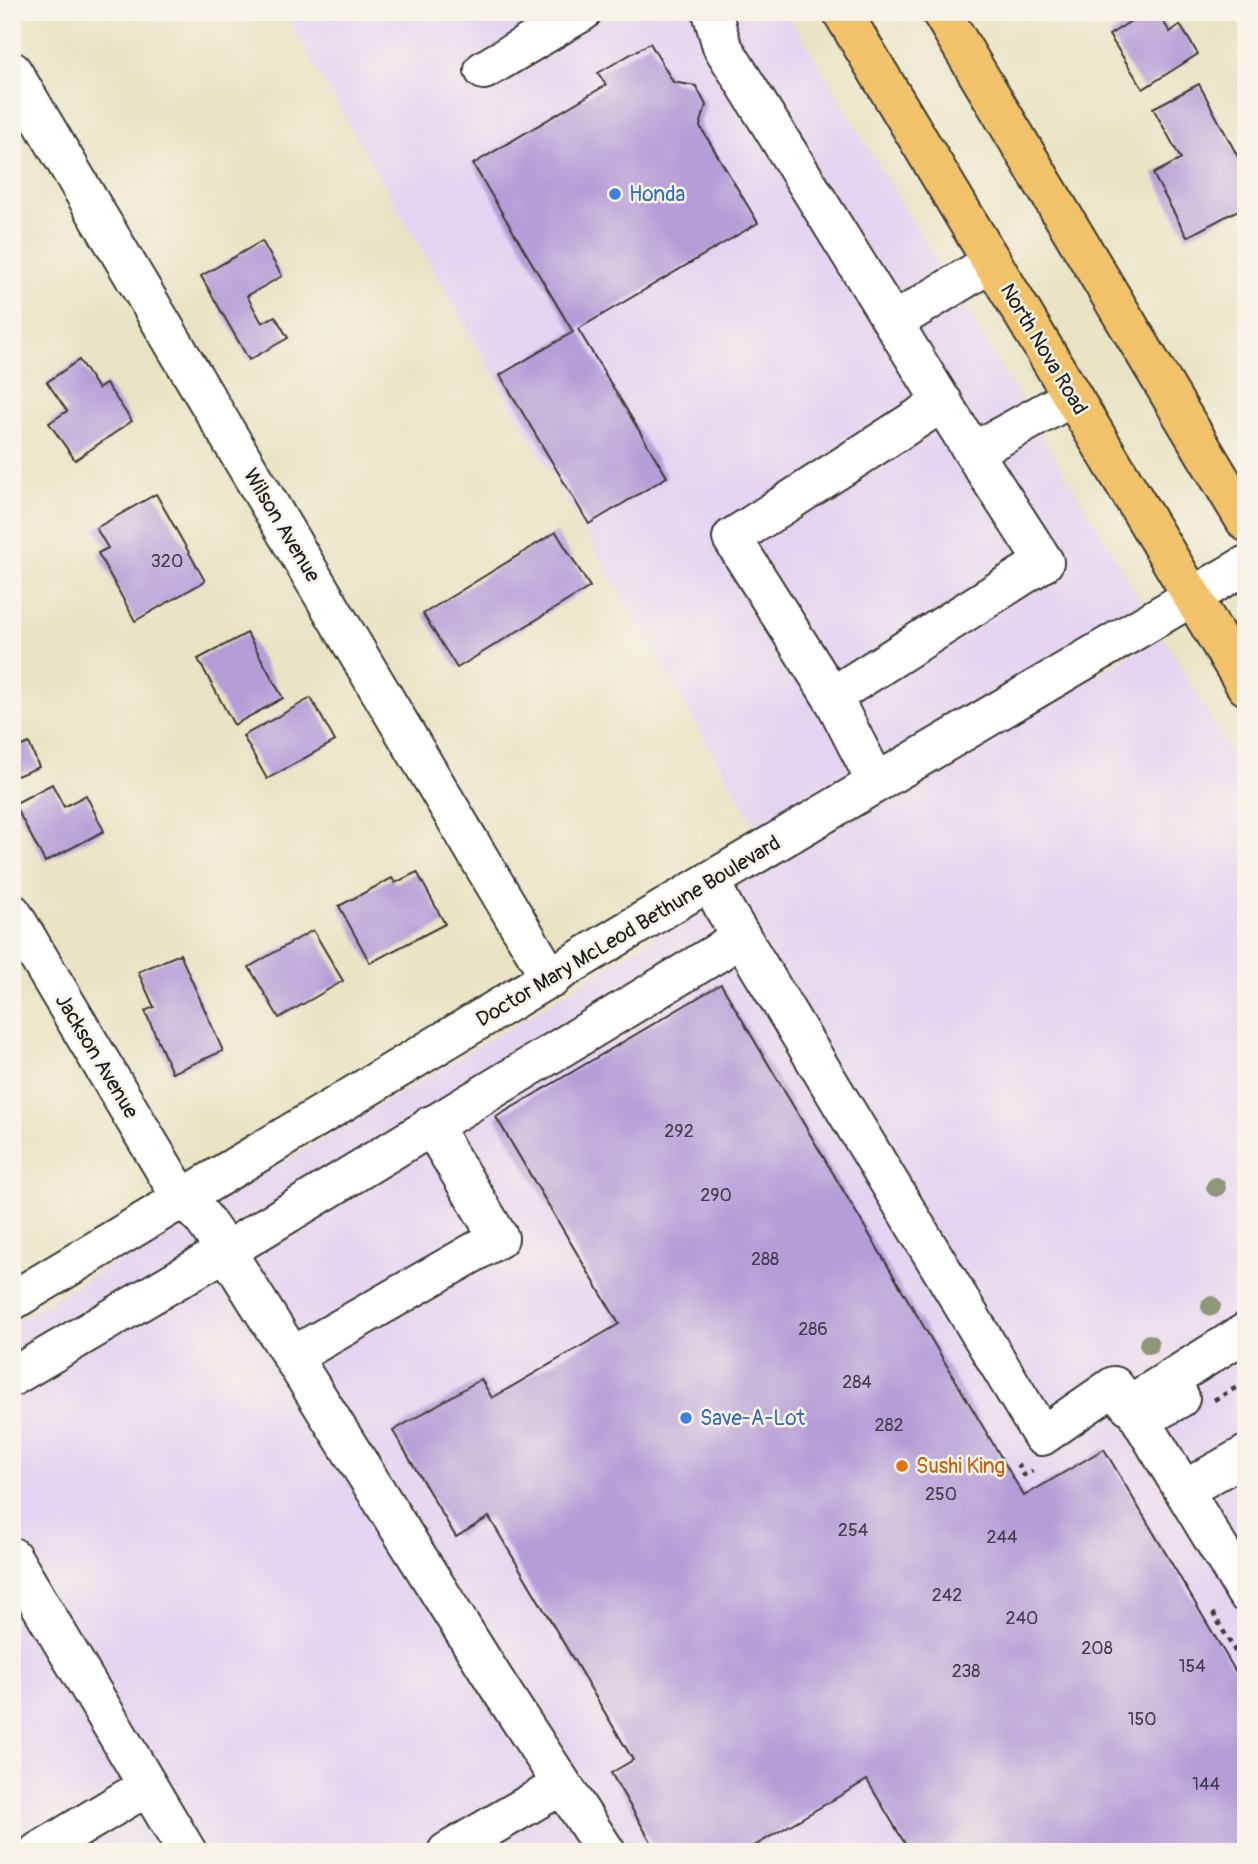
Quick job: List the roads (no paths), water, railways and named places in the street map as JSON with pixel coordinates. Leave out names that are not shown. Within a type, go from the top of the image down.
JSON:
[{"type":"main road","name":"North Nova Road","points":[[842,12],[1246,686]]},
{"type":"main road","points":[[941,12],[1246,522]]},
{"type":"street","points":[[484,70],[582,12]]},
{"type":"street","points":[[712,12],[722,46],[1044,562],[839,692],[835,702]]},
{"type":"street","name":"Wilson Avenue","points":[[12,71],[551,979]]},
{"type":"street","points":[[894,322],[992,262]]},
{"type":"street","points":[[973,452],[1072,397]]},
{"type":"street","points":[[876,782],[835,702],[732,538],[943,402]]},
{"type":"street","name":"Doctor Mary McLeod Bethune Boulevard","points":[[12,1301],[710,881],[1246,565]]},
{"type":"street","points":[[710,881],[1042,1436],[1114,1386],[1135,1412],[1246,1593]]},
{"type":"street","name":"Jackson Avenue","points":[[12,914],[182,1199],[202,1217],[226,1251],[606,1852]]},
{"type":"street","points":[[12,1377],[226,1251],[741,936]]},
{"type":"street","points":[[293,1356],[499,1238],[431,1125]]},
{"type":"street","points":[[1135,1412],[1246,1332]]},
{"type":"street","points":[[1135,1412],[1246,1361]]},
{"type":"street","points":[[1184,1490],[1246,1455]]},
{"type":"street","points":[[12,1556],[187,1852]]},
{"type":"street","points":[[461,1848],[562,1785]]},
{"type":"street","points":[[38,1852],[148,1786]]},
{"type":"place","name":"Honda","points":[[615,194]]},
{"type":"place","name":"Save-A-Lot","points":[[686,1418]]},
{"type":"place","name":"Sushi King","points":[[902,1466]]}]
